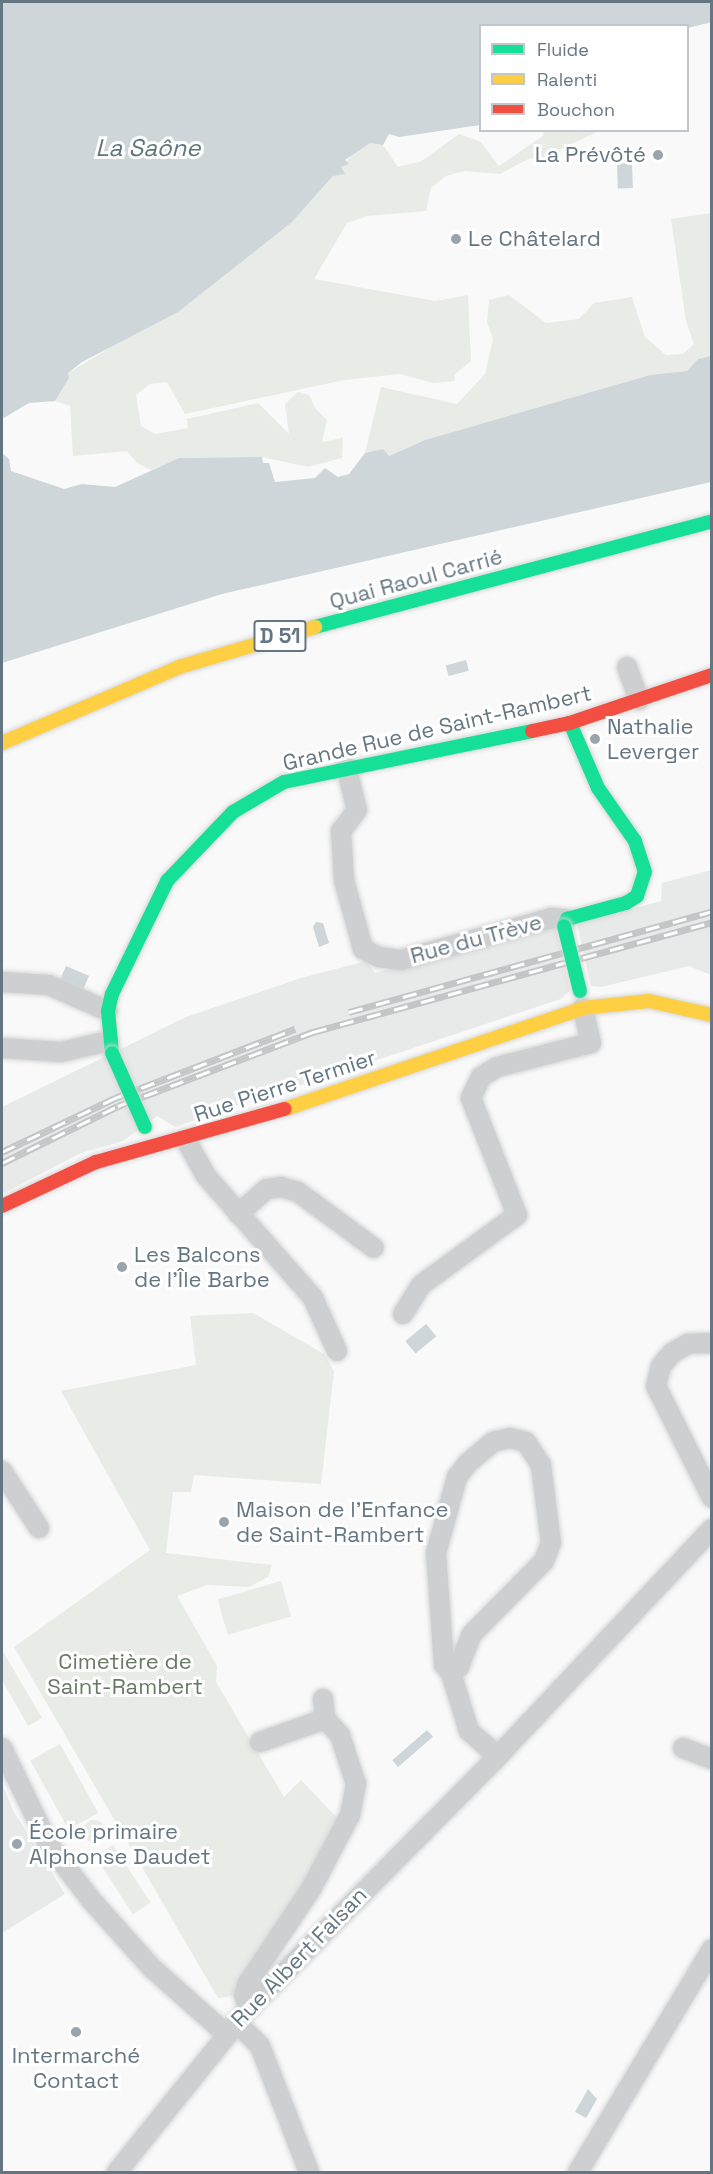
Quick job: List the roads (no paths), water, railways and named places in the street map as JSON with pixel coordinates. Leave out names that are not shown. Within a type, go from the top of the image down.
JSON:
[{"type":"street","name":"Quai Raoul Carrié","points":[[2,742],[179,667],[272,638],[711,521]]},
{"type":"street","points":[[627,667],[639,700]]},
{"type":"street","name":"Grande Rue de Saint-Rambert","points":[[153,1148],[111,1047],[108,1011],[119,978],[167,881],[212,831],[232,813],[284,782],[346,766],[570,723],[711,675]]},
{"type":"street","points":[[403,1314],[421,1285],[517,1215],[471,1098],[481,1077],[496,1067],[591,1043],[565,923],[626,903],[637,896],[645,872],[635,841],[598,788],[570,723]]},
{"type":"street","name":"Rue du Trève","points":[[346,766],[357,810],[341,831],[344,880],[363,949],[379,957],[401,960],[551,918],[565,923]]},
{"type":"street","points":[[2,982],[49,985],[108,1011]]},
{"type":"street","name":"Rue Pierre Termier","points":[[2,1206],[66,1173],[186,1140],[582,999],[649,1001],[711,1015]]},
{"type":"street","points":[[2,1048],[61,1052],[111,1047]]},
{"type":"street","points":[[186,1140],[206,1176],[313,1298],[337,1351]]},
{"type":"street","points":[[238,1214],[267,1189],[281,1187],[298,1192],[374,1248]]},
{"type":"street","points":[[711,1343],[688,1344],[672,1353],[661,1366],[656,1386],[711,1498]]},
{"type":"street","points":[[451,1673],[459,1666],[471,1635],[544,1561],[552,1543],[541,1465],[526,1442],[510,1438],[493,1442],[462,1470],[450,1499],[436,1553],[444,1665],[451,1673],[469,1731],[498,1756]]},
{"type":"street","points":[[2,1471],[39,1528]]},
{"type":"street","name":"Rue Albert Falsan","points":[[117,2172],[237,2021],[498,1756],[711,1529]]},
{"type":"street","points":[[237,2021],[248,1983],[311,1889],[350,1815],[356,1784],[340,1735],[324,1709],[260,1742]]},
{"type":"street","points":[[2,1748],[49,1845],[92,1901],[160,1976],[237,2021],[260,2046],[309,2172]]},
{"type":"street","points":[[683,1748],[711,1759]]},
{"type":"street","points":[[578,2172],[711,1948]]},
{"type":"water","name":"La Saône","points":[[711,2],[712,22],[689,28],[689,24],[479,24],[479,125],[399,137],[389,134],[383,145],[370,143],[345,160],[349,164],[341,167],[345,174],[333,176],[292,222],[178,312],[82,362],[68,373],[69,378],[55,401],[29,403],[2,419],[2,3]]},
{"type":"water","points":[[632,163],[633,188],[618,189],[617,164]]},
{"type":"water","points":[[711,356],[711,482],[222,594],[2,663],[2,453],[9,459],[11,471],[64,489],[82,484],[115,487],[179,458],[262,457],[263,463],[269,463],[275,482],[315,478],[325,468],[338,477],[349,474],[365,453],[383,449],[389,456],[425,440],[650,375],[687,371],[698,359]]},
{"type":"water","points":[[466,660],[469,671],[449,676],[446,665]]},
{"type":"water","points":[[316,922],[323,923],[329,943],[319,947],[313,927]]},
{"type":"water","points":[[66,966],[89,976],[83,990],[60,980]]},
{"type":"water","points":[[426,1324],[436,1336],[416,1354],[405,1341]]},
{"type":"water","points":[[427,1730],[433,1737],[398,1767],[392,1760]]},
{"type":"water","points":[[588,2089],[597,2099],[586,2118],[575,2112]]},
{"type":"railway","points":[[349,1012],[712,911]]},
{"type":"railway","points":[[2,1163],[118,1106],[313,1032],[712,922]]},
{"type":"railway","points":[[2,1152],[115,1098],[295,1029]]},
{"type":"place","name":"La Prévôté","points":[[658,155]]},
{"type":"place","name":"Le Châtelard","points":[[456,239]]},
{"type":"place","name":"Nathalie Leverger","points":[[595,739]]},
{"type":"place","name":"Les Balcons de l'Île Barbe","points":[[122,1267]]},
{"type":"place","name":"Maison de l'Enfance de Saint-Rambert","points":[[224,1522]]},
{"type":"place","name":"École primaire Alphonse Daudet","points":[[17,1844]]},
{"type":"place","name":"Intermarché Contact","points":[[76,2032]]},
{"type":"park label","name":"Cimetière de Saint-Rambert","points":[[125,1674]]}]
